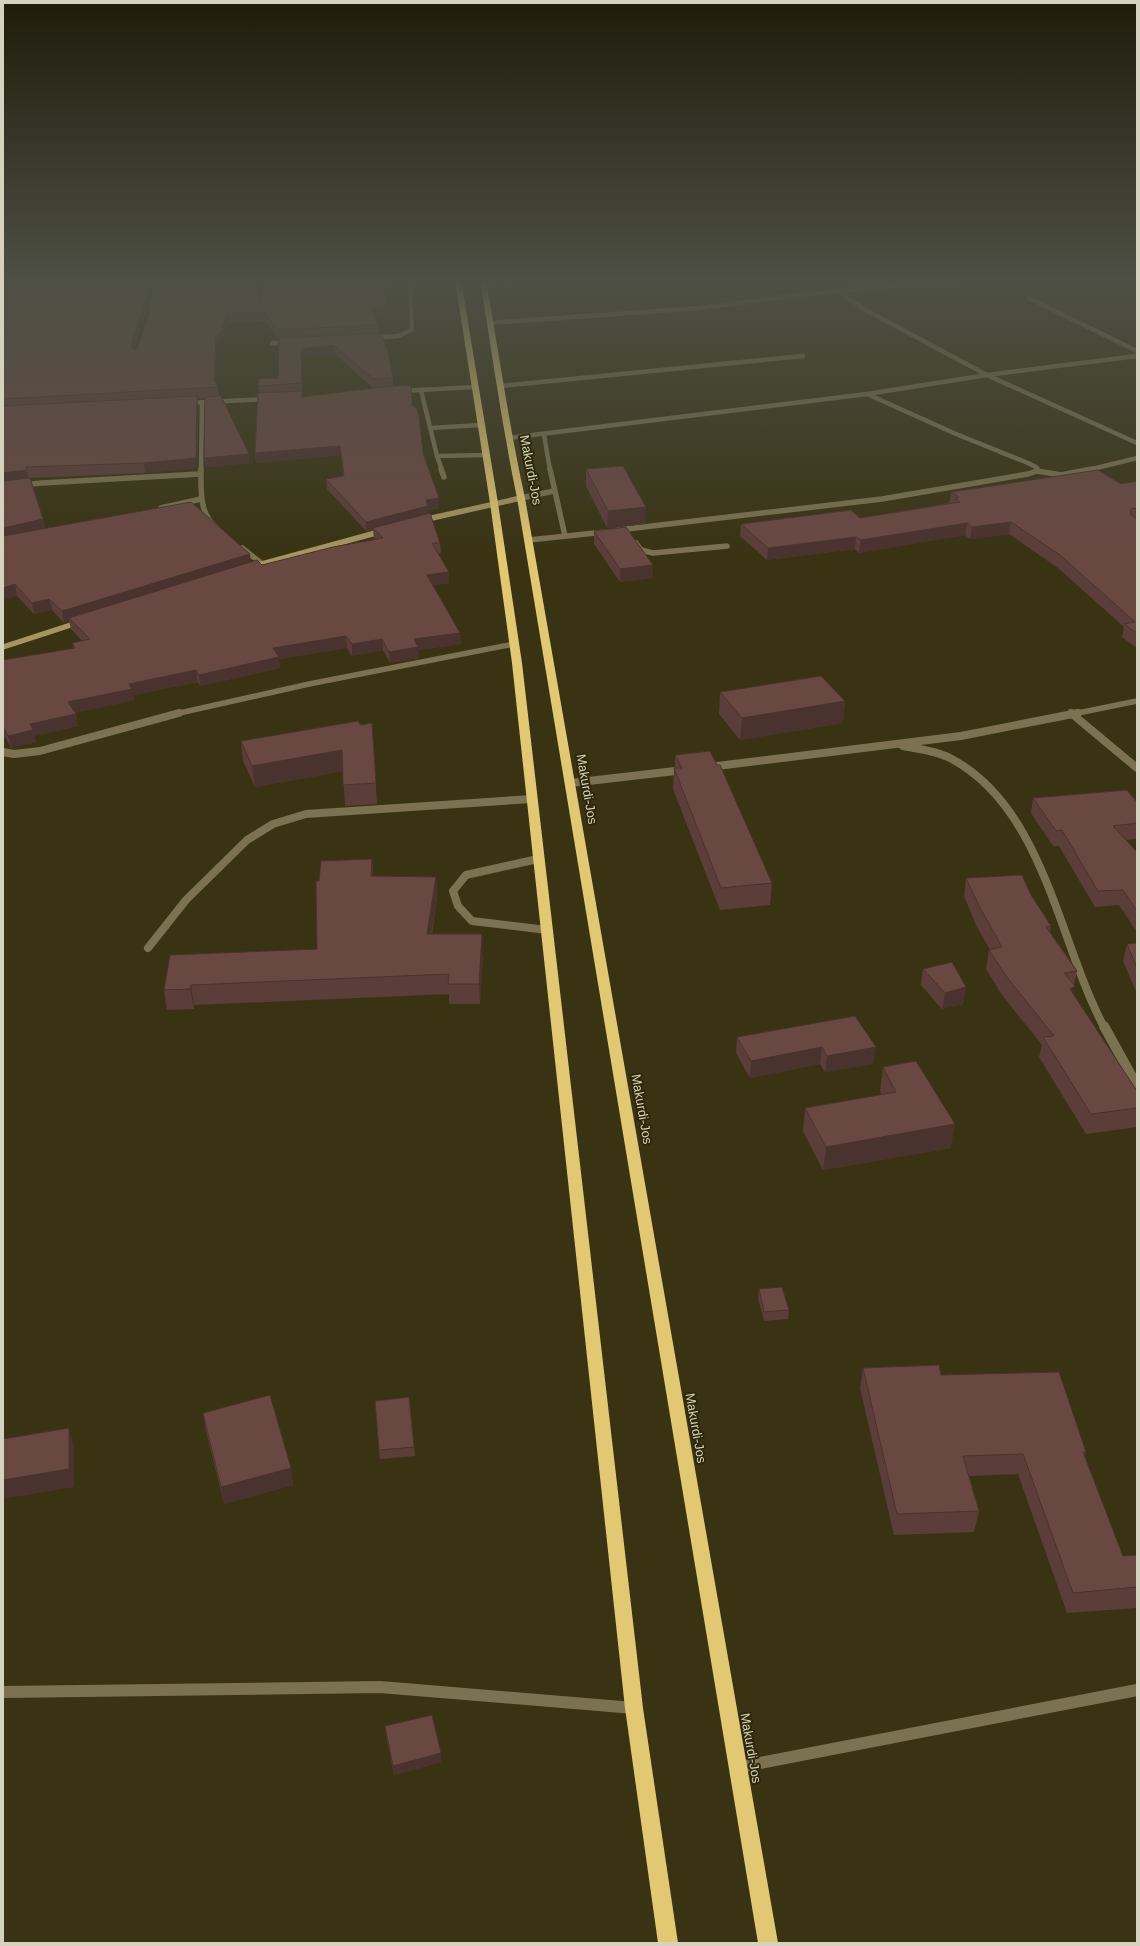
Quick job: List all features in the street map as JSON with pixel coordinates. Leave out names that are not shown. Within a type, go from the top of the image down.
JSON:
[{"type":"highway","points":[[472,371],[494,503],[514,644],[634,1708],[668,1943]]},
{"type":"highway","name":"Makurdi-Jos","points":[[499,371],[506,413],[508,438],[522,498],[768,1943]]},
{"type":"main road","points":[[413,523],[494,503],[522,498]]},
{"type":"main road","points":[[241,570],[390,529]]},
{"type":"main road","points":[[3,647],[86,620]]},
{"type":"street","points":[[502,386],[654,371]]},
{"type":"street","points":[[981,371],[1137,443]]},
{"type":"street","points":[[508,438],[544,435],[867,394],[1014,371]]},
{"type":"street","points":[[399,392],[474,387]]},
{"type":"street","points":[[422,390],[437,456],[444,477]]},
{"type":"street","points":[[867,394],[956,434],[1028,463],[1036,468],[1037,471]]},
{"type":"street","points":[[178,403],[277,398]]},
{"type":"street","points":[[202,402],[200,474],[201,499],[211,523],[222,532]]},
{"type":"street","points":[[430,428],[481,425]]},
{"type":"street","points":[[544,435],[554,491],[565,536]]},
{"type":"street","points":[[437,456],[486,455]]},
{"type":"street","points":[[529,540],[565,536],[630,535],[882,499],[1028,474],[1037,471],[1059,475],[1068,474],[1113,462],[1137,458]]},
{"type":"street","points":[[3,487],[42,483],[200,474]]},
{"type":"street","points":[[522,498],[554,491]]},
{"type":"street","points":[[157,509],[201,499]]},
{"type":"street","points":[[630,535],[641,550],[653,553],[727,546]]},
{"type":"street","points":[[239,545],[261,564]]},
{"type":"street","points":[[3,752],[23,754],[51,748],[164,715],[514,644]]},
{"type":"street","points":[[702,768],[961,736],[1137,700]]},
{"type":"street","points":[[1071,713],[1137,768]]},
{"type":"street","points":[[892,745],[923,749],[951,758],[977,776],[1008,809],[1018,824],[1035,857],[1087,992],[1137,1086]]},
{"type":"street","points":[[571,783],[694,769]]},
{"type":"street","points":[[148,948],[186,900],[247,840],[273,824],[306,814],[532,799]]},
{"type":"street","points":[[538,858],[466,875],[453,891],[458,906],[472,922],[547,930]]},
{"type":"street","points":[[3,1692],[380,1687],[481,1694],[634,1708]]},
{"type":"street","points":[[739,1767],[1137,1690]]},
{"type":"building","points":[[3,371],[214,371],[214,379],[218,387],[3,399]]},
{"type":"building","points":[[278,371],[302,371],[302,383],[258,386],[259,379],[278,378]]},
{"type":"building","points":[[364,371],[392,371],[393,378],[374,379]]},
{"type":"building","points":[[411,385],[412,405],[417,409],[419,417],[423,453],[439,498],[426,500],[428,506],[366,522],[326,479],[344,476],[340,446],[255,453],[258,393],[302,391],[302,397]]},
{"type":"building","points":[[197,396],[196,458],[144,463],[26,467],[27,470],[3,473],[3,406]]},
{"type":"building","points":[[221,396],[249,454],[204,458],[205,397]]},
{"type":"building","points":[[623,466],[646,507],[608,511],[586,469]]},
{"type":"building","points":[[1098,470],[1121,484],[1137,481],[1137,509],[1132,508],[1130,511],[1131,515],[1137,519],[1137,633],[1124,624],[1135,622],[1060,555],[1011,522],[972,527],[967,523],[861,540],[856,537],[768,548],[741,524],[851,510],[860,518],[960,502],[955,498],[959,497],[951,492]]},
{"type":"building","points":[[30,478],[43,519],[3,528],[3,481]]},
{"type":"building","points":[[191,502],[250,554],[62,611],[49,599],[32,603],[15,584],[3,588],[3,536]]},
{"type":"building","points":[[430,513],[440,543],[432,543],[449,572],[427,575],[460,633],[414,639],[418,647],[389,652],[382,639],[352,644],[346,636],[273,648],[279,657],[199,675],[196,670],[129,684],[132,689],[68,702],[76,714],[30,724],[33,730],[8,736],[3,726],[3,660],[75,648],[72,643],[90,639],[69,618],[257,560],[262,565],[333,547],[383,538],[373,528]]},
{"type":"building","points":[[626,527],[653,565],[620,569],[594,531]]},
{"type":"building","points":[[821,676],[845,701],[742,718],[720,692]]},
{"type":"building","points":[[358,721],[361,725],[372,723],[376,783],[343,785],[342,750],[252,766],[241,741]]},
{"type":"building","points":[[710,751],[717,765],[720,765],[772,883],[721,888],[674,768],[682,768],[675,755]]},
{"type":"building","points":[[1127,790],[1137,802],[1137,823],[1113,826],[1137,852],[1137,911],[1123,890],[1098,891],[1062,830],[1056,831],[1033,798]]},
{"type":"building","points":[[372,859],[371,876],[436,877],[427,934],[482,934],[479,984],[448,984],[449,974],[191,985],[190,989],[164,990],[170,955],[317,949],[316,881],[319,881],[321,861]]},
{"type":"building","points":[[1022,875],[1031,895],[1051,926],[1046,927],[1077,971],[1064,973],[1075,986],[1070,989],[1137,1091],[1137,1108],[1091,1114],[1043,1037],[1054,1036],[1006,976],[989,950],[1002,947],[979,906],[966,878]]},
{"type":"building","points":[[1137,943],[1137,968],[1127,944]]},
{"type":"building","points":[[952,962],[966,987],[945,993],[923,969]]},
{"type":"building","points":[[855,1016],[876,1047],[827,1056],[822,1047],[751,1061],[737,1037]]},
{"type":"building","points":[[916,1061],[955,1124],[826,1147],[805,1108],[896,1092],[883,1067]]},
{"type":"building","points":[[782,1287],[789,1310],[764,1312],[759,1289]]},
{"type":"building","points":[[939,1365],[941,1375],[1059,1372],[1086,1452],[1083,1452],[1123,1556],[1137,1555],[1137,1587],[1073,1593],[1023,1454],[963,1456],[979,1511],[897,1514],[863,1368]]},
{"type":"building","points":[[270,1395],[291,1468],[221,1487],[203,1413]]},
{"type":"building","points":[[409,1397],[414,1447],[379,1450],[375,1401]]},
{"type":"building","points":[[69,1428],[69,1469],[3,1480],[3,1439]]},
{"type":"building","points":[[432,1715],[441,1753],[393,1766],[385,1726]]}]
